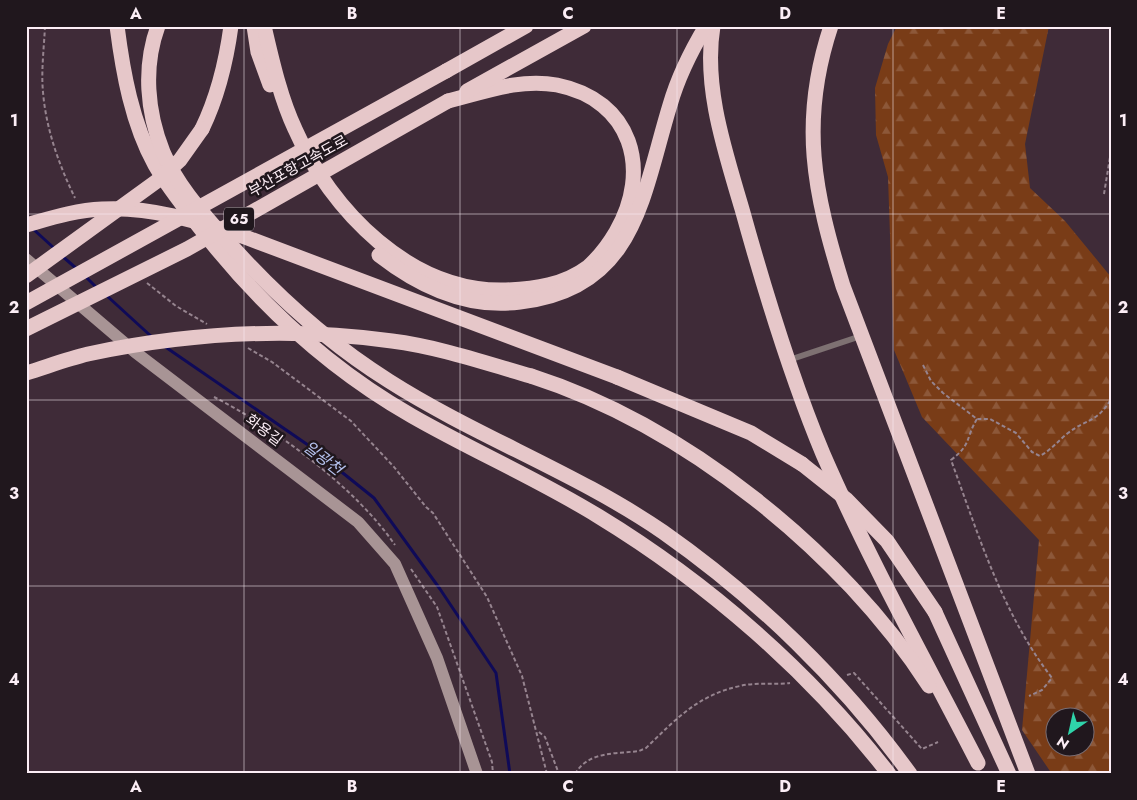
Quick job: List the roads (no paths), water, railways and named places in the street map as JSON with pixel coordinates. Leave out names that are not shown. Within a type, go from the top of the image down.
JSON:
[{"type":"highway","points":[[117,26],[122,64],[130,99],[154,164],[174,194],[226,262],[253,292],[307,342],[361,384],[411,416],[598,516],[714,597],[796,671],[847,723],[889,774]]},
{"type":"highway","points":[[158,26],[152,46],[148,85],[156,130],[164,154],[180,184],[203,214],[254,271],[310,323],[388,381],[616,502],[707,564],[810,657],[872,725],[910,774]]},
{"type":"highway","points":[[26,276],[157,182],[180,160],[202,129],[214,103],[227,56],[231,26]]},
{"type":"highway","points":[[254,26],[258,52],[278,109],[298,155],[348,225],[379,255],[417,281],[464,299],[506,304],[542,300],[568,290],[590,277],[608,262],[622,245],[640,210],[680,76],[706,26]]},
{"type":"highway","points":[[264,26],[275,72],[294,129],[336,198],[393,254],[430,275],[456,285],[491,291],[527,290],[551,285],[571,277],[588,267],[601,254],[622,222],[634,187],[633,154],[629,141],[617,119],[594,99],[578,91],[538,83],[518,84],[448,101]]},
{"type":"highway","name":"부산포항고속도로","points":[[26,303],[526,26]]},
{"type":"highway","name":"부산포항고속도로","points":[[26,329],[187,248],[584,26]]},
{"type":"highway","points":[[714,26],[712,72],[716,112],[731,171],[789,360],[823,452],[888,595],[982,768]]},
{"type":"highway","points":[[831,26],[818,78],[813,110],[812,145],[824,224],[842,286],[1028,774]]},
{"type":"highway","points":[[26,225],[63,215],[102,209],[142,210],[186,218],[246,237],[617,377],[751,433],[802,464],[846,498],[887,541],[935,612],[1009,774]]},
{"type":"highway","points":[[26,373],[86,355],[194,337],[257,334],[326,335],[392,341],[441,350],[531,376],[593,400],[676,445],[732,482],[804,540],[884,625],[927,683],[982,768]]},
{"type":"main road","name":"화용길","points":[[26,260],[135,352],[358,522],[395,564],[437,658],[478,774]]},
{"type":"lane","points":[[789,360],[861,336]]},
{"type":"waterway","name":"일광천","points":[[32,228],[55,249]]},
{"type":"waterway","name":"일광천","points":[[61,255],[77,269]]},
{"type":"waterway","name":"일광천","points":[[84,275],[97,288]]},
{"type":"waterway","name":"일광천","points":[[106,295],[153,338]]},
{"type":"waterway","name":"일광천","points":[[164,346],[308,445],[374,498],[440,589],[496,673],[510,774]]}]
